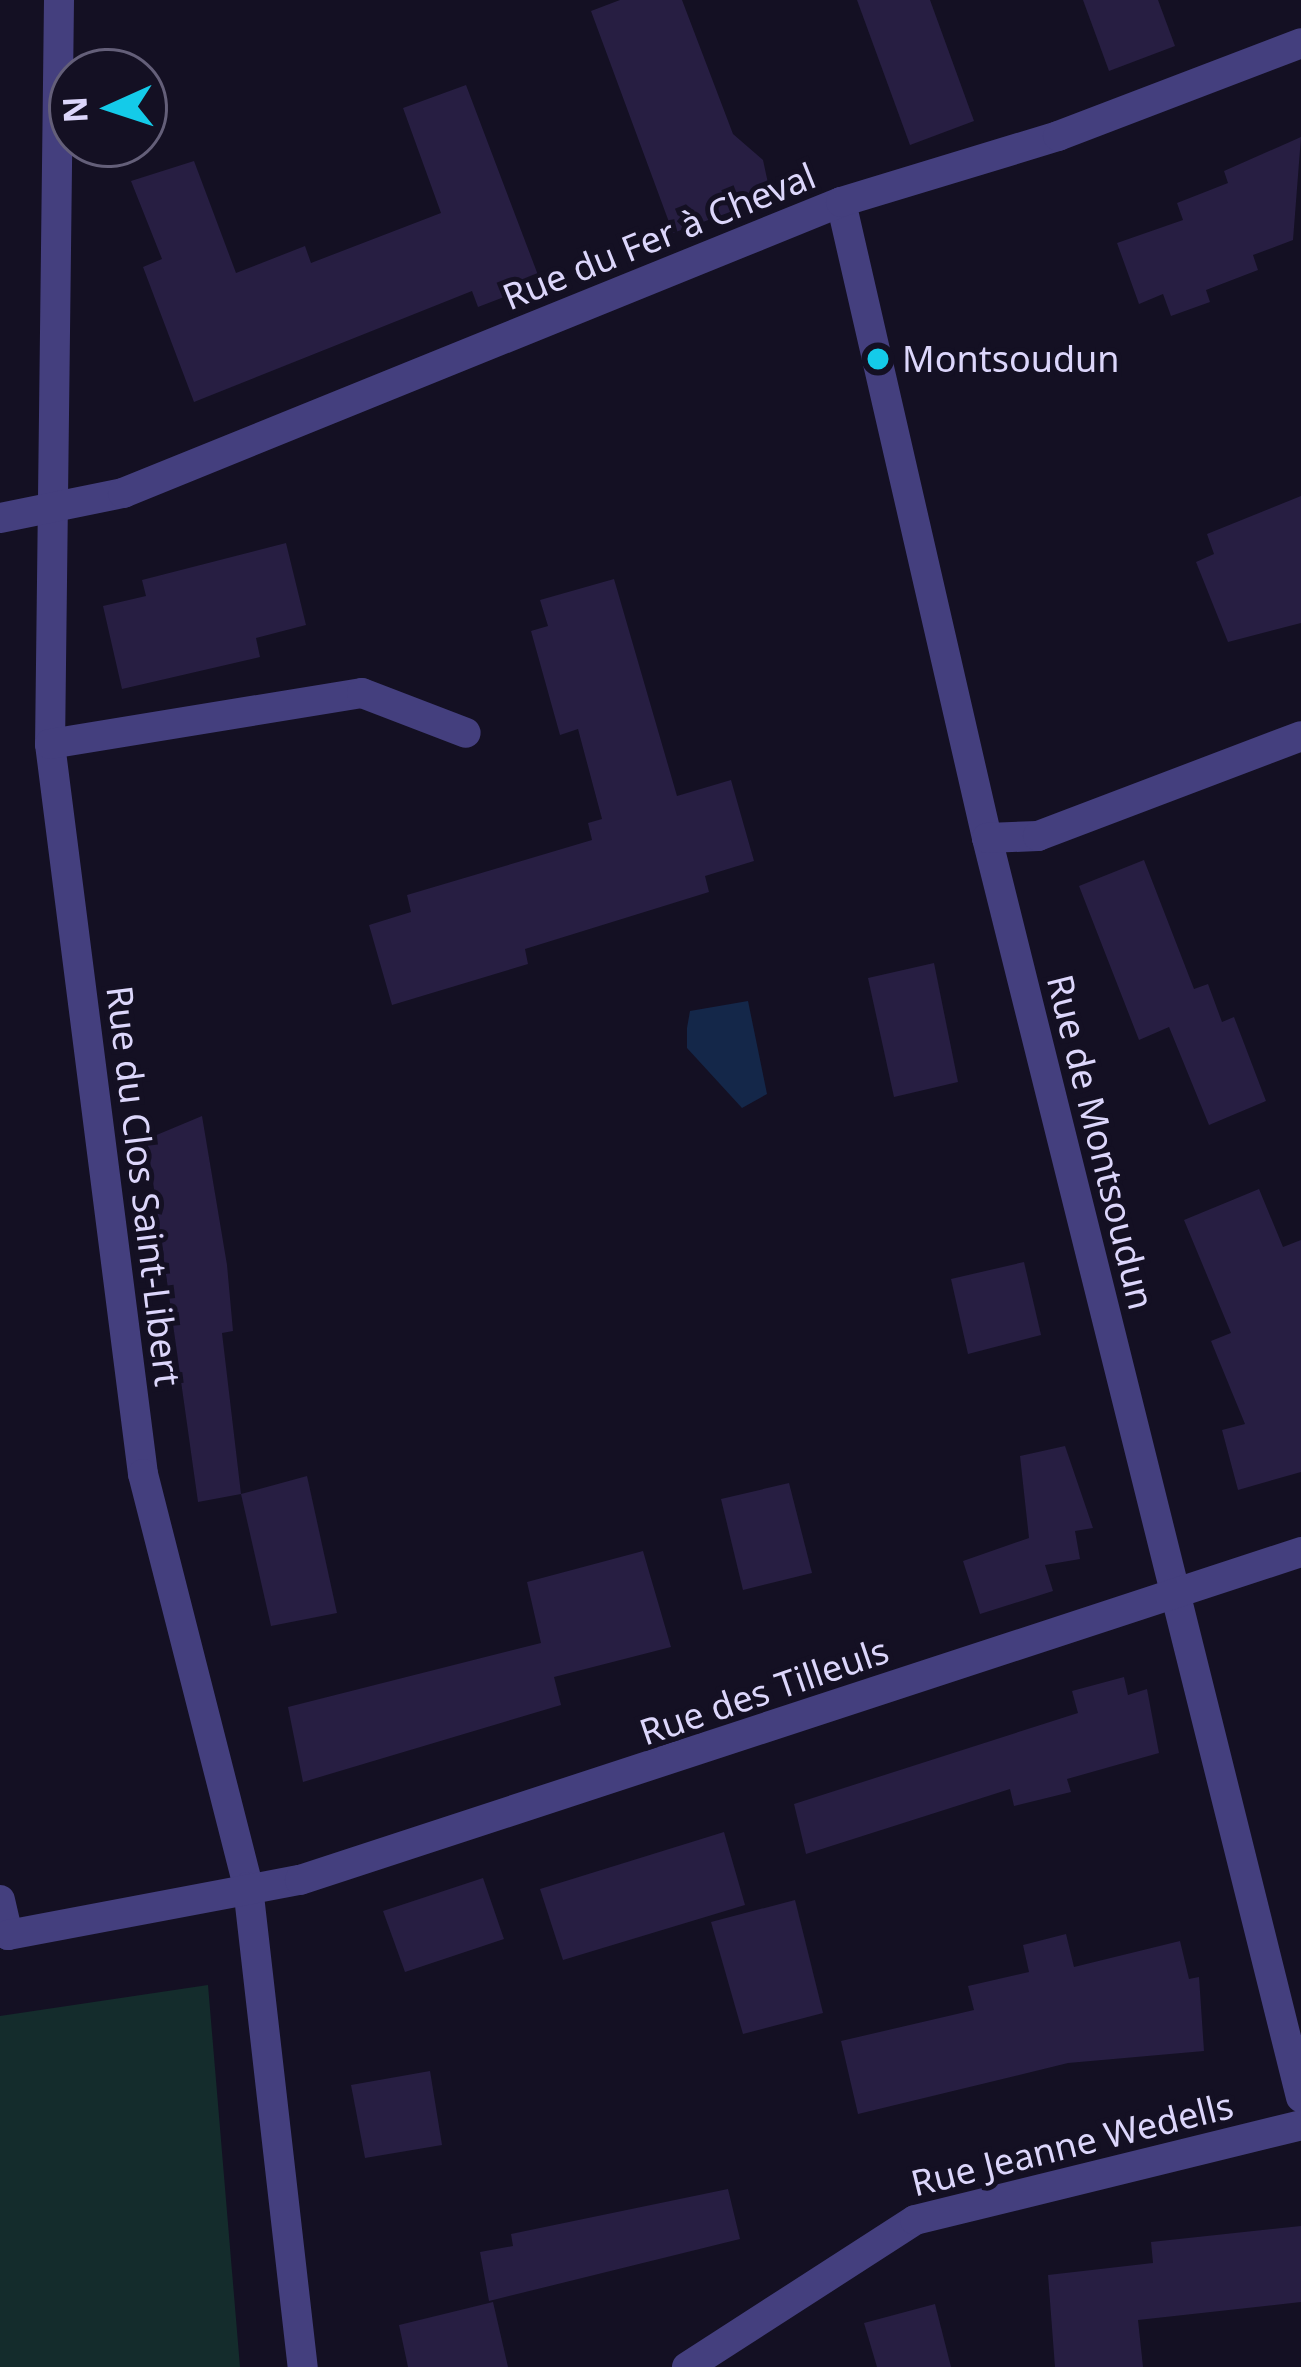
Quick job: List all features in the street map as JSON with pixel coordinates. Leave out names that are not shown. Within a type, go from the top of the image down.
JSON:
[{"type":"street","name":"Rue du Clos Saint-Libert","points":[[59,0],[62,338],[51,512],[50,744],[143,1474],[248,1887],[303,2367]]},
{"type":"street","name":"Rue du Fer à Cheval","points":[[0,518],[51,512],[280,435],[842,202],[1058,136],[1301,43]]},
{"type":"street","name":"Rue de Montsoudun","points":[[842,202],[987,838],[1171,1592],[1301,2097]]},
{"type":"street","points":[[50,744],[362,693],[466,733]]},
{"type":"street","points":[[987,838],[1038,836],[1301,736]]},
{"type":"street","name":"Rue des Tilleuls","points":[[0,1900],[8,1935],[248,1887],[567,1799],[1301,1552]]},
{"type":"street","name":"Rue Jeanne Wedells","points":[[687,2367],[915,2220],[1301,2126]]},
{"type":"green space","points":[[208,1985],[240,2367],[0,2367],[0,2016]]},
{"type":"water","points":[[748,1001],[767,1094],[742,1108],[687,1048],[687,1028],[690,1011]]},
{"type":"building","points":[[620,0],[682,0],[733,134],[763,160],[771,197],[673,233],[591,11]]},
{"type":"building","points":[[857,0],[930,0],[974,121],[910,145]]},
{"type":"building","points":[[1083,0],[1158,0],[1175,46],[1109,71]]},
{"type":"building","points":[[466,85],[541,283],[478,307],[472,291],[194,402],[143,267],[162,259],[131,181],[194,161],[236,273],[305,246],[311,263],[441,213],[403,108]]},
{"type":"building","points":[[1301,137],[1293,240],[1253,255],[1258,270],[1206,290],[1210,302],[1171,316],[1163,294],[1139,304],[1117,243],[1183,220],[1177,203],[1228,183],[1224,171]]},
{"type":"building","points":[[1301,496],[1301,623],[1228,642],[1196,562],[1214,554],[1207,534]]},
{"type":"building","points":[[286,543],[306,625],[256,638],[260,657],[122,689],[103,606],[146,596],[142,580]]},
{"type":"building","points":[[614,579],[677,796],[731,780],[754,861],[705,876],[709,892],[525,949],[528,964],[392,1005],[369,925],[411,912],[407,895],[592,840],[588,823],[602,819],[578,729],[560,735],[531,631],[548,626],[540,600]]},
{"type":"building","points":[[1144,860],[1194,989],[1208,984],[1222,1022],[1234,1017],[1266,1101],[1209,1125],[1169,1027],[1139,1040],[1079,886]]},
{"type":"building","points":[[934,963],[958,1082],[894,1097],[868,978]]},
{"type":"building","points":[[202,1116],[227,1265],[233,1331],[222,1333],[241,1494],[198,1502],[147,1139]]},
{"type":"building","points":[[1259,1189],[1283,1247],[1301,1240],[1301,1472],[1238,1490],[1222,1430],[1245,1424],[1211,1341],[1231,1333],[1184,1220]]},
{"type":"building","points":[[1024,1262],[1041,1335],[968,1354],[951,1279]]},
{"type":"building","points":[[1065,1446],[1093,1528],[1075,1531],[1080,1559],[1045,1565],[1053,1591],[980,1614],[963,1561],[1029,1538],[1020,1456]]},
{"type":"building","points":[[307,1476],[337,1613],[271,1626],[241,1494]]},
{"type":"building","points":[[789,1483],[812,1573],[743,1590],[721,1499]]},
{"type":"building","points":[[643,1551],[671,1647],[554,1677],[561,1705],[303,1782],[288,1707],[541,1643],[527,1582]]},
{"type":"building","points":[[1124,1677],[1128,1695],[1147,1689],[1159,1753],[1067,1779],[1071,1792],[1014,1806],[1010,1789],[806,1854],[794,1804],[1078,1713],[1072,1691]]},
{"type":"building","points":[[724,1832],[745,1905],[563,1960],[540,1889]]},
{"type":"building","points":[[483,1878],[504,1939],[405,1972],[383,1911]]},
{"type":"building","points":[[795,1900],[823,2013],[743,2034],[711,1922]]},
{"type":"building","points":[[1066,1934],[1074,1967],[1180,1941],[1189,1979],[1199,1977],[1204,2051],[1068,2063],[858,2114],[841,2041],[974,2010],[968,1986],[1029,1972],[1023,1945]]},
{"type":"building","points":[[430,2071],[442,2145],[365,2158],[351,2085]]},
{"type":"building","points":[[728,2189],[740,2239],[489,2301],[480,2252],[513,2246],[511,2234]]},
{"type":"building","points":[[1301,2226],[1301,2302],[1138,2320],[1143,2367],[1055,2367],[1048,2275],[1153,2263],[1151,2242]]},
{"type":"building","points":[[493,2302],[508,2367],[408,2367],[399,2325]]},
{"type":"building","points":[[935,2304],[951,2367],[877,2367],[864,2323]]},
{"type":"place","name":"Montsoudun","points":[[878,359]]}]
